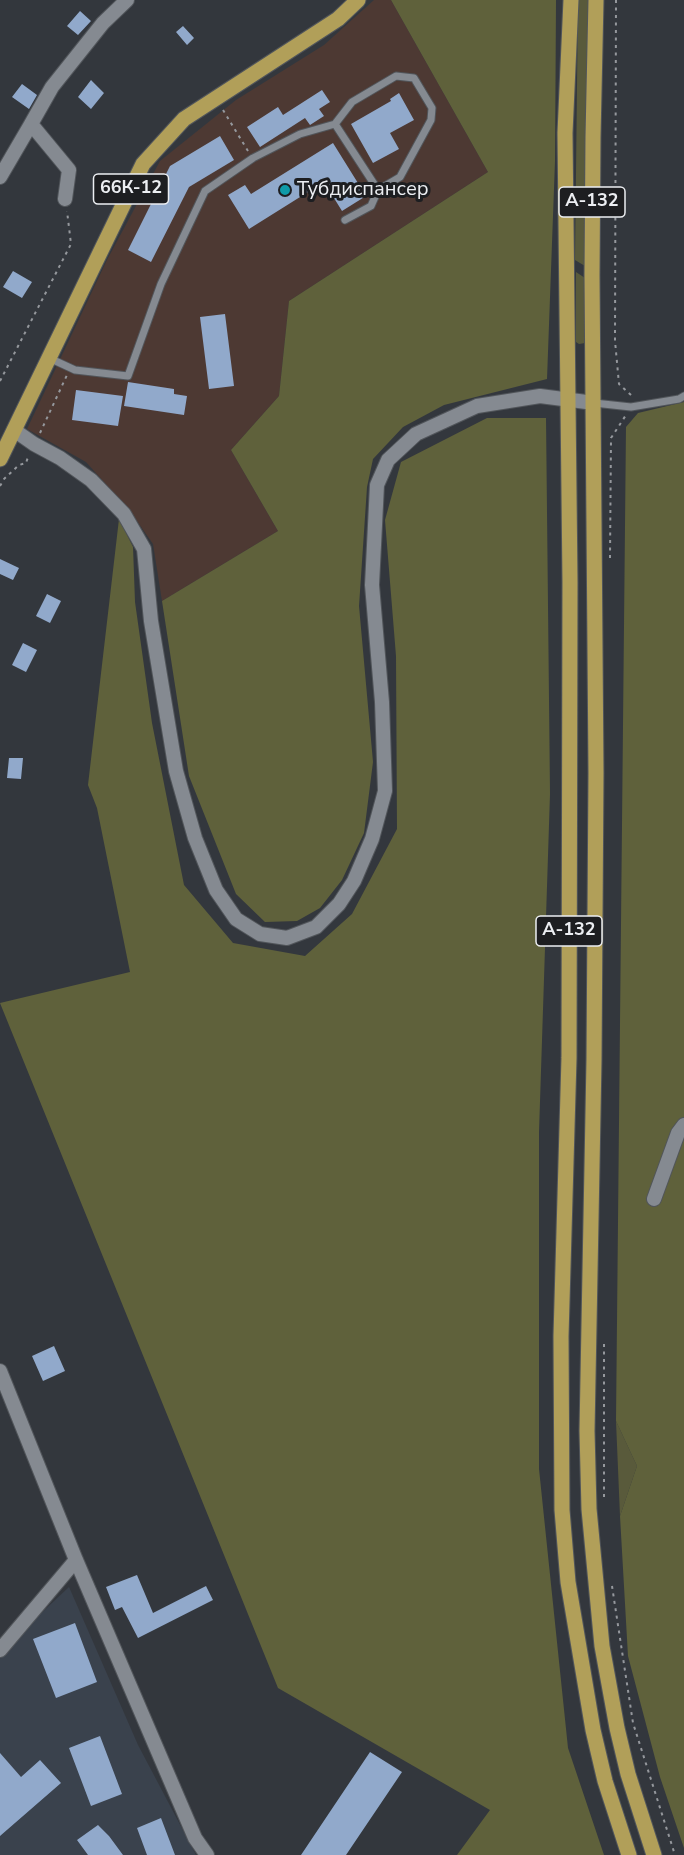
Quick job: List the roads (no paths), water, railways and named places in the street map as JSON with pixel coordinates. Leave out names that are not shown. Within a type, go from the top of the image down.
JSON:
[{"type":"main road","name":"66К-12","points":[[0,459],[143,164],[184,119],[338,19],[358,0]]},
{"type":"main road","name":"А-132","points":[[571,0],[565,133],[570,582],[569,1034],[561,1336],[562,1510],[568,1582],[594,1731],[605,1781],[629,1855]]},
{"type":"main road","name":"А-132","points":[[596,0],[592,160],[596,785],[594,1060],[587,1431],[589,1509],[602,1646],[616,1728],[654,1855]]},
{"type":"street","points":[[0,177],[52,87],[104,23],[127,0]]},
{"type":"street","points":[[31,124],[69,170],[65,199]]},
{"type":"street","points":[[14,430],[91,480],[124,514],[144,549],[151,621],[176,771],[195,838],[216,890],[236,919],[260,934],[287,938],[316,927],[339,904],[354,881],[372,839],[385,791],[382,702],[372,585],[377,485],[388,460],[416,434],[477,406],[540,396],[594,403]]},
{"type":"street","points":[[654,1199],[678,1132],[684,1125]]},
{"type":"street","points":[[0,1371],[76,1560],[195,1838],[207,1855]]},
{"type":"street","points":[[0,1650],[76,1560]]},
{"type":"lane","points":[[49,358],[75,370],[128,376],[161,284],[206,190],[253,158],[300,134],[335,124],[352,102],[396,76],[414,78],[432,108],[430,120],[400,177],[378,190],[371,206],[345,220]]},
{"type":"lane","points":[[335,124],[378,190]]},
{"type":"lane","points":[[594,403],[631,407],[679,399],[684,396]]},
{"type":"place","name":"Тубдиспансер","points":[[285,190]]}]
